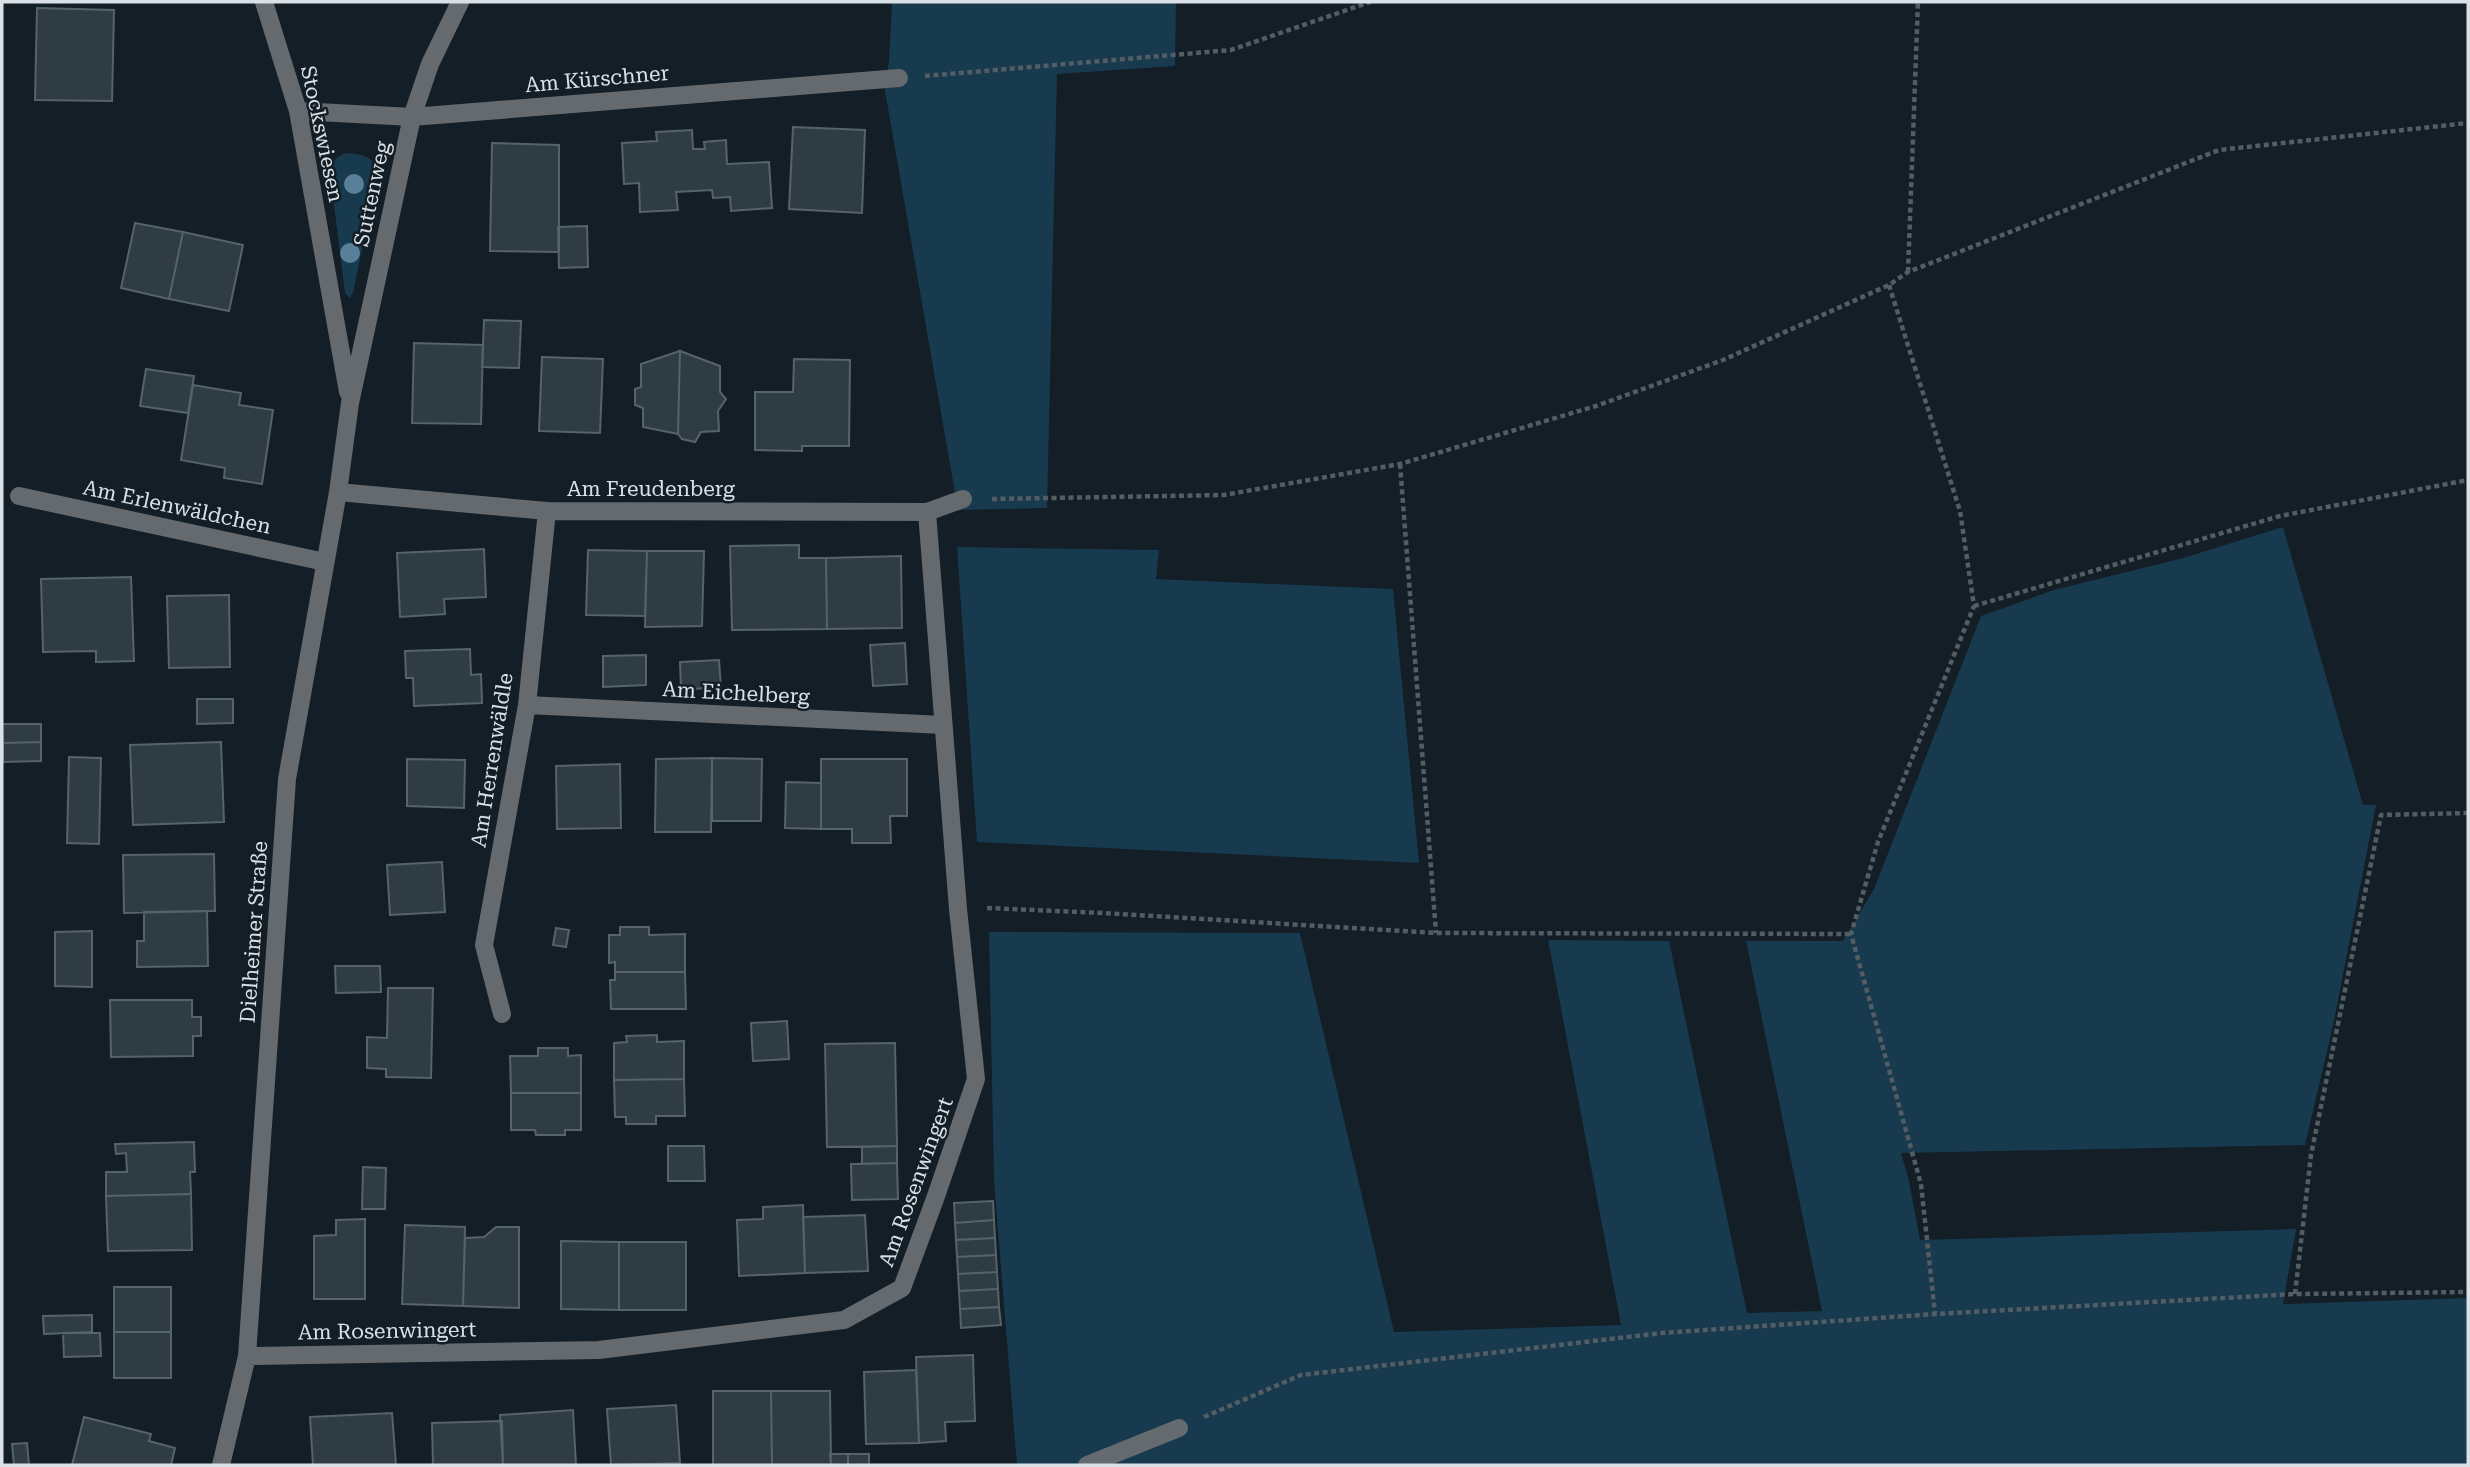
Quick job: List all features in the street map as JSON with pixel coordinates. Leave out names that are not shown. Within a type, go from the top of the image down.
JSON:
[{"type":"street","name":"Stockswiesen","points":[[264,2],[298,111],[350,403]]},
{"type":"street","name":"Suttenweg","points":[[350,403],[412,117],[430,64],[460,2]]},
{"type":"street","name":"Am Kürschner","points":[[298,111],[412,117],[900,78]]},
{"type":"street","name":"Dielheimer Straße","points":[[221,1465],[247,1356],[287,779],[338,492],[350,403]]},
{"type":"street","name":"Am Freudenberg","points":[[338,492],[547,511],[927,512],[963,499]]},
{"type":"street","name":"Am Erlenwäldchen","points":[[19,496],[324,562]]},
{"type":"street","name":"Am Herrenwäldle","points":[[502,1014],[484,944],[527,705],[547,511]]},
{"type":"street","name":"Am Rosenwingert","points":[[247,1356],[599,1350],[844,1320],[902,1288],[976,1079],[958,909],[927,512]]},
{"type":"street","name":"Am Eichelberg","points":[[527,705],[943,725]]},
{"type":"street","points":[[1087,1465],[1179,1428]]},
{"type":"path","points":[[900,78],[1231,50],[1370,2]]},
{"type":"path","points":[[1908,272],[1918,2]]},
{"type":"path","points":[[963,499],[1224,495],[1400,464],[1609,401],[1723,360],[1889,285],[1908,272],[2219,150],[2468,123]]},
{"type":"path","points":[[1889,285],[1960,511],[1974,606],[1878,842],[1851,934],[1922,1184],[1935,1314]]},
{"type":"path","points":[[1400,464],[1436,933]]},
{"type":"path","points":[[1974,606],[2280,516],[2468,480]]},
{"type":"path","points":[[2295,1294],[2311,1155],[2381,815],[2468,813]]},
{"type":"path","points":[[958,909],[1116,914],[1436,933],[1851,934]]},
{"type":"path","points":[[1179,1428],[1301,1375],[1662,1333],[1935,1314],[2295,1294],[2468,1292]]},
{"type":"shaded area","points":[[892,2],[1176,2],[1175,66],[1057,74],[1047,508],[958,510],[885,91]]},
{"type":"shaded area","points":[[346,153],[370,159],[378,172],[350,298],[345,293],[330,173],[335,160]]},
{"type":"shaded area","points":[[2283,527],[2363,805],[2376,805],[2333,1026],[2305,1145],[1901,1153],[1920,1240],[2296,1229],[2283,1304],[2468,1298],[2468,1465],[1017,1465],[994,1182],[989,932],[1300,933],[1394,1332],[1621,1325],[1548,940],[1669,941],[1747,1313],[1822,1311],[1746,941],[1843,941],[1874,889],[1981,616],[2054,590],[2183,558]]},
{"type":"shaded area","points":[[957,547],[1159,550],[1156,579],[1393,589],[1419,863],[977,842]]},
{"type":"building","points":[[37,8],[114,10],[112,101],[35,100]]},
{"type":"building","points":[[793,127],[865,130],[862,213],[789,209]]},
{"type":"building","points":[[692,130],[693,149],[705,149],[704,142],[726,140],[727,164],[769,162],[772,208],[731,211],[730,197],[713,198],[712,190],[676,192],[678,210],[640,212],[639,183],[624,184],[622,143],[657,141],[656,132]]},
{"type":"building","points":[[492,143],[559,145],[559,252],[490,251]]},
{"type":"building","points":[[135,223],[183,232],[169,299],[121,288]]},
{"type":"building","points":[[587,226],[588,267],[559,268],[558,227]]},
{"type":"building","points":[[183,232],[243,245],[229,311],[169,299]]},
{"type":"building","points":[[484,320],[521,321],[519,368],[482,367]]},
{"type":"building","points":[[414,343],[483,345],[481,424],[412,423]]},
{"type":"building","points":[[680,351],[720,366],[720,392],[726,399],[718,411],[719,431],[701,432],[695,442],[682,439],[678,434]]},
{"type":"building","points":[[680,351],[678,434],[643,427],[643,408],[635,405],[635,389],[641,387],[641,364]]},
{"type":"building","points":[[542,357],[603,359],[600,433],[539,431]]},
{"type":"building","points":[[794,359],[850,360],[849,446],[802,446],[802,451],[755,450],[755,392],[793,392]]},
{"type":"building","points":[[146,369],[194,376],[188,413],[140,406]]},
{"type":"building","points":[[193,385],[241,393],[239,405],[273,410],[262,484],[224,478],[225,468],[181,460]]},
{"type":"building","points":[[799,545],[799,558],[826,558],[827,629],[732,630],[730,546]]},
{"type":"building","points":[[484,549],[486,597],[444,599],[445,614],[400,617],[397,553]]},
{"type":"building","points":[[588,550],[647,551],[645,616],[586,615]]},
{"type":"building","points":[[647,551],[704,551],[702,626],[645,627]]},
{"type":"building","points":[[901,556],[902,628],[827,629],[826,558]]},
{"type":"building","points":[[131,577],[134,661],[96,662],[96,651],[43,652],[41,579]]},
{"type":"building","points":[[229,595],[230,667],[169,668],[167,596]]},
{"type":"building","points":[[905,643],[907,684],[873,686],[870,645]]},
{"type":"building","points":[[470,649],[471,675],[481,674],[482,703],[414,706],[413,678],[406,678],[405,651]]},
{"type":"building","points":[[646,655],[646,685],[603,687],[603,656]]},
{"type":"building","points":[[719,660],[721,688],[681,689],[680,662]]},
{"type":"building","points":[[197,699],[233,699],[233,723],[197,724]]},
{"type":"building","points":[[2,724],[41,724],[41,742],[3,743]]},
{"type":"building","points":[[41,742],[41,761],[3,762],[3,743]]},
{"type":"building","points":[[221,742],[224,822],[133,825],[130,745]]},
{"type":"building","points":[[69,757],[101,758],[99,844],[67,843]]},
{"type":"building","points":[[712,758],[762,759],[761,821],[712,821]]},
{"type":"building","points":[[712,758],[711,832],[655,832],[656,759]]},
{"type":"building","points":[[407,759],[465,760],[464,808],[407,806]]},
{"type":"building","points":[[821,759],[907,759],[907,816],[890,816],[891,843],[852,843],[852,829],[821,829]]},
{"type":"building","points":[[620,764],[621,828],[557,829],[556,766]]},
{"type":"building","points":[[786,782],[821,783],[821,829],[785,828]]},
{"type":"building","points":[[214,854],[215,911],[124,913],[123,855]]},
{"type":"building","points":[[442,862],[445,912],[390,915],[387,865]]},
{"type":"building","points":[[207,911],[208,966],[137,967],[137,941],[144,941],[144,912]]},
{"type":"building","points":[[620,927],[649,927],[649,935],[685,934],[685,972],[615,972],[615,962],[609,963],[609,935],[620,935]]},
{"type":"building","points":[[556,928],[569,930],[566,947],[553,945]]},
{"type":"building","points":[[92,931],[92,987],[55,986],[55,932]]},
{"type":"building","points":[[335,966],[380,966],[381,992],[336,993]]},
{"type":"building","points":[[615,972],[685,972],[686,1009],[611,1009],[610,980],[615,980]]},
{"type":"building","points":[[388,988],[433,988],[431,1078],[386,1077],[386,1069],[367,1068],[367,1037],[387,1038]]},
{"type":"building","points":[[110,1000],[192,1000],[192,1017],[201,1017],[201,1036],[193,1036],[193,1056],[111,1057]]},
{"type":"building","points":[[787,1021],[789,1059],[753,1061],[751,1023]]},
{"type":"building","points":[[657,1035],[657,1042],[684,1041],[684,1079],[614,1080],[614,1043],[627,1042],[626,1036]]},
{"type":"building","points":[[895,1043],[897,1146],[827,1147],[825,1044]]},
{"type":"building","points":[[538,1048],[568,1048],[568,1056],[581,1055],[581,1093],[511,1093],[510,1056],[538,1056]]},
{"type":"building","points":[[684,1079],[685,1116],[656,1116],[656,1124],[626,1124],[626,1117],[615,1117],[614,1080]]},
{"type":"building","points":[[511,1093],[581,1093],[581,1130],[565,1130],[565,1135],[536,1135],[535,1130],[511,1130]]},
{"type":"building","points":[[194,1142],[195,1172],[190,1172],[191,1194],[106,1196],[106,1172],[127,1172],[126,1153],[116,1154],[115,1144]]},
{"type":"building","points":[[668,1146],[704,1146],[705,1181],[668,1181]]},
{"type":"building","points":[[897,1146],[897,1163],[862,1164],[862,1147]]},
{"type":"building","points":[[897,1163],[898,1199],[852,1200],[851,1164]]},
{"type":"building","points":[[363,1167],[386,1168],[385,1209],[362,1209]]},
{"type":"building","points":[[191,1194],[192,1250],[108,1251],[106,1196]]},
{"type":"building","points":[[993,1201],[994,1220],[955,1223],[954,1203]]},
{"type":"building","points":[[803,1205],[805,1273],[739,1276],[737,1220],[763,1219],[763,1207]]},
{"type":"building","points":[[865,1215],[868,1271],[805,1273],[803,1217]]},
{"type":"building","points":[[365,1219],[365,1299],[314,1299],[314,1236],[336,1235],[336,1220]]},
{"type":"building","points":[[994,1220],[995,1238],[956,1240],[955,1223]]},
{"type":"building","points":[[405,1225],[465,1227],[463,1306],[402,1304]]},
{"type":"building","points":[[496,1227],[519,1227],[519,1308],[463,1306],[465,1238],[484,1237]]},
{"type":"building","points":[[995,1238],[996,1255],[957,1257],[956,1240]]},
{"type":"building","points":[[561,1241],[619,1242],[619,1310],[561,1309]]},
{"type":"building","points":[[619,1242],[686,1242],[686,1310],[619,1310]]},
{"type":"building","points":[[996,1255],[997,1272],[958,1274],[957,1257]]},
{"type":"building","points":[[997,1272],[998,1289],[959,1291],[958,1274]]},
{"type":"building","points":[[114,1287],[171,1287],[171,1332],[114,1332]]},
{"type":"building","points":[[998,1289],[999,1307],[960,1309],[959,1291]]},
{"type":"building","points":[[999,1307],[1001,1325],[961,1328],[960,1309]]},
{"type":"building","points":[[92,1315],[92,1332],[44,1334],[43,1316]]},
{"type":"building","points":[[114,1332],[171,1332],[171,1378],[114,1378]]},
{"type":"building","points":[[63,1333],[100,1333],[101,1356],[64,1357]]},
{"type":"building","points":[[973,1355],[975,1421],[945,1422],[946,1441],[919,1443],[916,1357]]},
{"type":"building","points":[[916,1370],[919,1443],[866,1444],[864,1372]]},
{"type":"building","points":[[713,1391],[771,1391],[772,1465],[713,1465]]},
{"type":"building","points":[[771,1391],[830,1391],[831,1465],[772,1465]]},
{"type":"building","points":[[676,1405],[680,1463],[611,1465],[607,1409]]},
{"type":"building","points":[[573,1410],[576,1465],[503,1465],[500,1415]]},
{"type":"building","points":[[392,1413],[396,1465],[313,1465],[310,1417]]},
{"type":"building","points":[[84,1417],[151,1434],[149,1441],[175,1448],[171,1465],[72,1465]]},
{"type":"building","points":[[502,1421],[503,1465],[433,1465],[432,1423]]},
{"type":"building","points":[[27,1443],[29,1465],[14,1465],[12,1444]]},
{"type":"building","points":[[830,1454],[848,1454],[848,1465],[831,1465]]},
{"type":"building","points":[[848,1454],[869,1454],[869,1465],[848,1465]]}]
